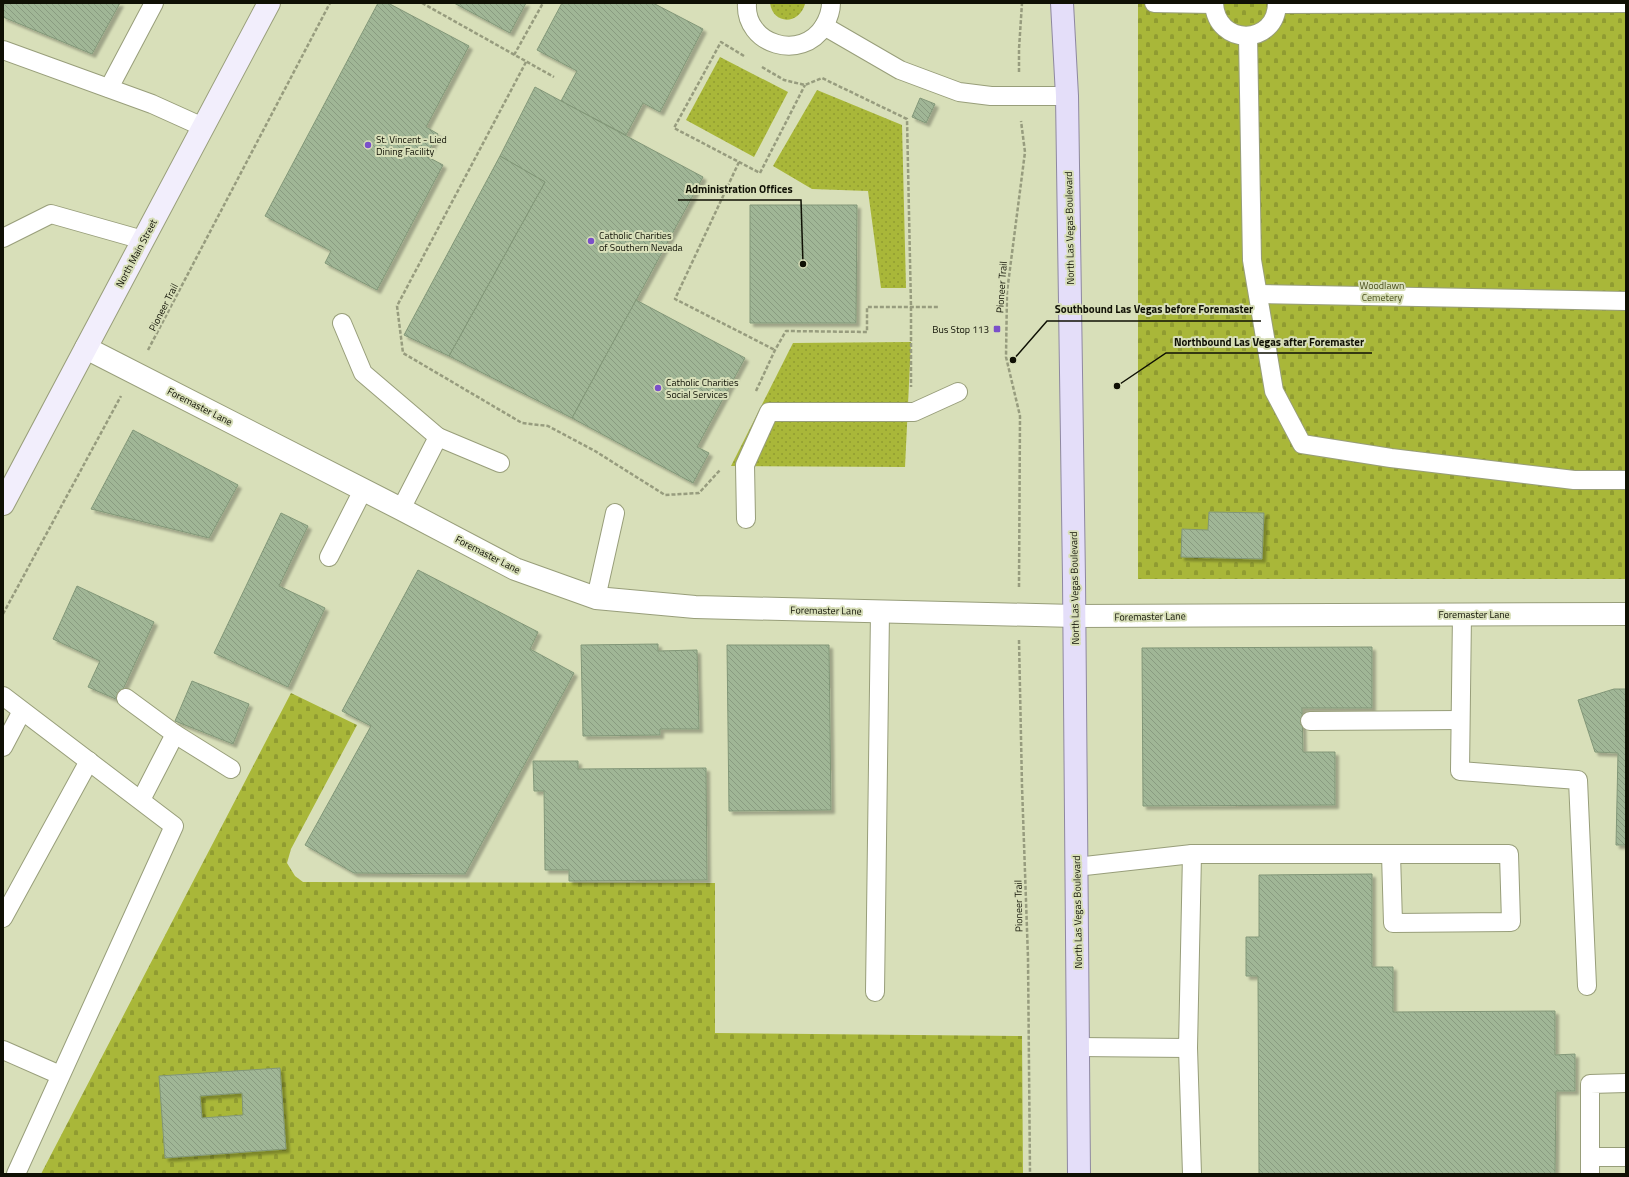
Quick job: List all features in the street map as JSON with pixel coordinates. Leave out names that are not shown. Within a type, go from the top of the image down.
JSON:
[{"type":"main road","name":"North Main Street","points":[[3,504],[269,3]]},
{"type":"main road","name":"North Las Vegas Boulevard","points":[[1062,3],[1067,96],[1075,616],[1079,1174]]},
{"type":"street","name":"Foremaster Lane","points":[[86,348],[401,508],[515,569],[596,598],[695,607],[1075,616],[1626,614]]},
{"type":"lane","points":[[109,88],[154,3]]},
{"type":"lane","points":[[747,3],[746,10],[751,23],[759,35],[771,43],[784,46],[798,46],[811,40],[821,32],[828,20],[830,3]]},
{"type":"lane","points":[[1154,3],[1214,4],[1215,14],[1220,24],[1228,31],[1237,35],[1248,36],[1258,34],[1267,28],[1274,20],[1277,4],[1626,3]]},
{"type":"lane","points":[[824,26],[900,70],[959,92],[991,96],[1067,96]]},
{"type":"lane","points":[[1248,36],[1252,260],[1274,391],[1302,444],[1391,458],[1574,480],[1626,480]]},
{"type":"lane","points":[[3,50],[109,88],[203,127]]},
{"type":"lane","points":[[3,238],[51,214],[143,240]]},
{"type":"lane","points":[[1258,294],[1626,301]]},
{"type":"lane","points":[[342,323],[363,373],[438,437],[500,463]]},
{"type":"lane","points":[[746,520],[745,465],[769,412],[914,412],[958,392]]},
{"type":"lane","points":[[401,508],[438,437]]},
{"type":"lane","points":[[329,557],[363,490]]},
{"type":"lane","points":[[596,598],[615,513]]},
{"type":"lane","points":[[874,992],[880,612]]},
{"type":"lane","points":[[1462,614],[1460,771],[1578,780],[1587,986]]},
{"type":"lane","points":[[3,696],[174,826],[16,1174]]},
{"type":"lane","points":[[126,698],[175,734],[231,769]]},
{"type":"lane","points":[[3,747],[22,710]]},
{"type":"lane","points":[[1310,721],[1460,720]]},
{"type":"lane","points":[[141,800],[175,734]]},
{"type":"lane","points":[[3,918],[89,761]]},
{"type":"lane","points":[[1192,854],[1188,1048],[1192,1174]]},
{"type":"lane","points":[[1076,867],[1192,854],[1391,854],[1509,854],[1511,922],[1393,923],[1391,854]]},
{"type":"lane","points":[[1078,1047],[1188,1048]]},
{"type":"lane","points":[[3,1050],[60,1075]]},
{"type":"lane","points":[[1626,1083],[1590,1084],[1590,1166],[1626,1158]]},
{"type":"path","name":"Pioneer Trail","points":[[3,614],[134,372],[155,339],[330,3]]},
{"type":"path","points":[[422,3],[554,77]]},
{"type":"path","points":[[514,55],[543,3]]},
{"type":"path","name":"Pioneer Trail","points":[[1018,572],[1020,546],[1020,416],[1006,357],[1007,292],[1025,152],[1020,121],[1019,49],[1022,3]]},
{"type":"path","points":[[746,57],[721,42],[674,128],[760,173],[805,84]]},
{"type":"path","points":[[526,62],[397,306],[403,353],[522,423],[548,426],[595,451],[665,494],[699,492],[719,472],[722,464]]},
{"type":"path","points":[[759,65],[784,80],[805,84],[822,78],[907,119],[911,307],[911,392]]},
{"type":"path","points":[[739,162],[675,298],[775,350]]},
{"type":"path","points":[[755,393],[775,350],[786,331],[867,332],[867,307],[938,307]]},
{"type":"path","name":"Pioneer Trail","points":[[1019,638],[1028,958],[1030,1174]]},
{"type":"green space","points":[[770,3],[805,4],[802,11],[797,16],[786,20],[781,19],[776,15],[772,10]]},
{"type":"green space","name":"Woodlawn Cemetery","points":[[1138,3],[1626,3],[1626,579],[1138,579]]},
{"type":"green space","points":[[720,57],[788,92],[754,157],[686,120]]},
{"type":"green space","points":[[817,90],[902,125],[906,288],[881,288],[868,191],[812,189],[773,166]]},
{"type":"green space","points":[[911,342],[905,467],[731,466],[793,343]]},
{"type":"green space","points":[[291,693],[357,725],[291,849],[287,863],[295,876],[303,882],[715,883],[715,1033],[1022,1036],[1023,1174],[41,1174]]},
{"type":"building","points":[[3,3],[120,3],[92,54],[3,17]]},
{"type":"building","name":"St. Vincent - Lied Dining Facility","points":[[378,3],[388,3],[469,46],[426,127],[438,134],[426,156],[443,165],[377,290],[325,263],[331,251],[265,216]]},
{"type":"building","points":[[454,3],[526,3],[510,33]]},
{"type":"building","points":[[562,3],[653,3],[703,29],[660,112],[643,103],[626,135],[561,101],[577,71],[537,50]]},
{"type":"building","name":"Catholic Charities of Southern Nevada","points":[[535,87],[703,177],[572,418],[449,356],[545,182],[500,156]]},
{"type":"building","points":[[920,98],[935,104],[926,123],[912,117]]},
{"type":"building","points":[[500,156],[545,182],[449,356],[404,335]]},
{"type":"building","points":[[750,205],[857,205],[856,323],[750,323]]},
{"type":"building","name":"Catholic Charities Social Services","points":[[636,300],[745,358],[697,447],[709,453],[693,483],[572,418]]},
{"type":"building","points":[[133,430],[238,485],[209,538],[91,509]]},
{"type":"building","points":[[1209,512],[1264,513],[1262,559],[1181,557],[1182,529],[1208,530]]},
{"type":"building","points":[[281,513],[308,526],[279,586],[325,608],[288,687],[214,653]]},
{"type":"building","points":[[418,570],[538,632],[530,649],[574,673],[465,874],[354,873],[305,845],[371,726],[342,711]]},
{"type":"building","points":[[77,586],[154,622],[118,700],[88,687],[100,661],[53,639]]},
{"type":"building","points":[[658,644],[658,651],[697,650],[699,729],[660,729],[660,735],[583,736],[581,645]]},
{"type":"building","points":[[727,645],[829,645],[831,810],[729,811]]},
{"type":"building","points":[[1372,647],[1372,708],[1302,708],[1303,752],[1335,752],[1335,805],[1143,806],[1142,648]]},
{"type":"building","points":[[192,681],[249,704],[233,744],[175,721]]},
{"type":"building","points":[[1614,689],[1626,689],[1626,845],[1616,845],[1618,753],[1595,752],[1578,700]]},
{"type":"building","points":[[533,761],[578,761],[578,769],[706,768],[707,880],[569,881],[569,870],[545,870],[544,791],[534,791]]},
{"type":"building","points":[[1372,874],[1372,967],[1393,967],[1393,1012],[1555,1011],[1555,1055],[1575,1054],[1575,1091],[1556,1091],[1555,1174],[1259,1174],[1258,976],[1246,976],[1246,937],[1259,937],[1259,875]]},
{"type":"building","points":[[280,1068],[286,1149],[165,1158],[159,1076]],"holes":[[[242,1093],[243,1115],[202,1118],[200,1096]]]},
{"type":"place","name":"St. Vincent - Lied Dining Facility","points":[[368,145]]},
{"type":"place","name":"Catholic Charities of Southern Nevada","points":[[591,241]]},
{"type":"place","name":"Administration Offices","points":[[803,264]]},
{"type":"place","name":"Bus Stop 113","points":[[997,329]]},
{"type":"place","name":"Southbound Las Vegas before Foremaster","points":[[1013,360]]},
{"type":"place","name":"Northbound Las Vegas after Foremaster","points":[[1117,386]]},
{"type":"place","name":"Catholic Charities Social Services","points":[[658,388]]}]
